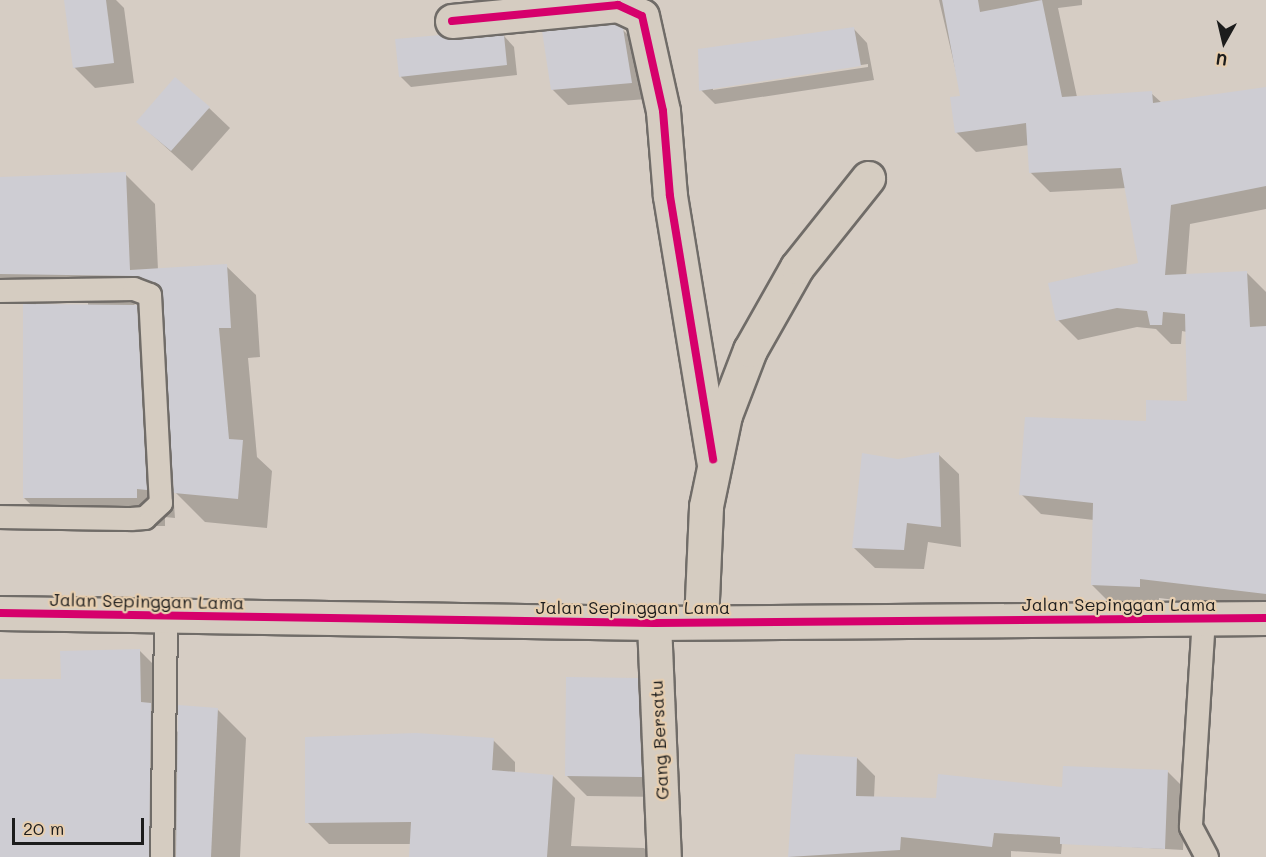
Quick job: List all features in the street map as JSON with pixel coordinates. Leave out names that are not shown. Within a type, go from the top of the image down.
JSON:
[{"type":"street","points":[[452,21],[618,5],[642,16],[663,111],[670,196],[713,460],[701,622]]},
{"type":"street","points":[[713,460],[750,350],[797,267],[868,178]]},
{"type":"street","name":"Jalan Sepinggan Lama","points":[[0,613],[654,623],[1266,618]]},
{"type":"street","name":"Gang Bersatu","points":[[654,623],[664,857]]},
{"type":"lane","points":[[0,291],[134,289],[150,295],[161,503],[145,518],[0,517]]},
{"type":"lane","points":[[162,857],[166,616]]},
{"type":"lane","points":[[1204,618],[1191,827],[1207,857]]},
{"type":"building","points":[[64,0],[106,0],[114,63],[73,68]]},
{"type":"building","points":[[942,0],[978,0],[980,12],[1042,0],[1062,97],[1152,91],[1153,103],[1266,87],[1266,186],[1171,205],[1165,275],[1247,271],[1250,327],[1266,326],[1266,594],[1140,579],[1140,587],[1091,585],[1093,503],[1019,495],[1025,417],[1146,421],[1146,400],[1187,401],[1185,314],[1163,312],[1162,325],[1150,325],[1147,311],[1117,308],[1056,321],[1048,283],[1138,263],[1121,168],[1029,173],[1026,123],[955,133],[950,97],[960,96]]},
{"type":"building","points":[[615,24],[623,28],[632,83],[551,90],[542,31]]},
{"type":"building","points":[[854,27],[861,66],[699,91],[698,49]]},
{"type":"building","points":[[440,35],[454,40],[504,35],[507,65],[399,77],[395,39]]},
{"type":"building","points":[[175,77],[210,107],[171,151],[136,122]]},
{"type":"building","points":[[126,172],[130,270],[227,264],[231,328],[219,328],[229,439],[243,440],[238,499],[174,493],[160,287],[134,276],[0,274],[0,177]]},
{"type":"building","points":[[23,304],[137,305],[147,490],[137,489],[137,498],[23,498]]},
{"type":"building","points":[[939,452],[941,527],[907,523],[904,550],[852,548],[862,453],[898,459]]},
{"type":"building","points":[[140,649],[141,702],[151,703],[149,857],[0,857],[0,679],[61,679],[60,651]]},
{"type":"building","points":[[566,677],[638,678],[642,777],[565,776]]},
{"type":"building","points":[[178,705],[218,708],[211,857],[176,857]]},
{"type":"building","points":[[416,733],[494,738],[492,770],[553,775],[547,857],[409,857],[411,822],[305,823],[305,737]]},
{"type":"building","points":[[795,754],[857,757],[856,796],[936,798],[938,774],[1062,787],[1063,766],[1168,770],[1165,849],[1060,844],[1060,837],[994,833],[992,847],[901,837],[900,850],[788,857]]},
{"type":"cycle path","points":[[452,21],[618,5],[642,16],[663,111],[670,196],[713,460]]},
{"type":"cycle path","points":[[0,613],[654,623],[1266,618]]}]
